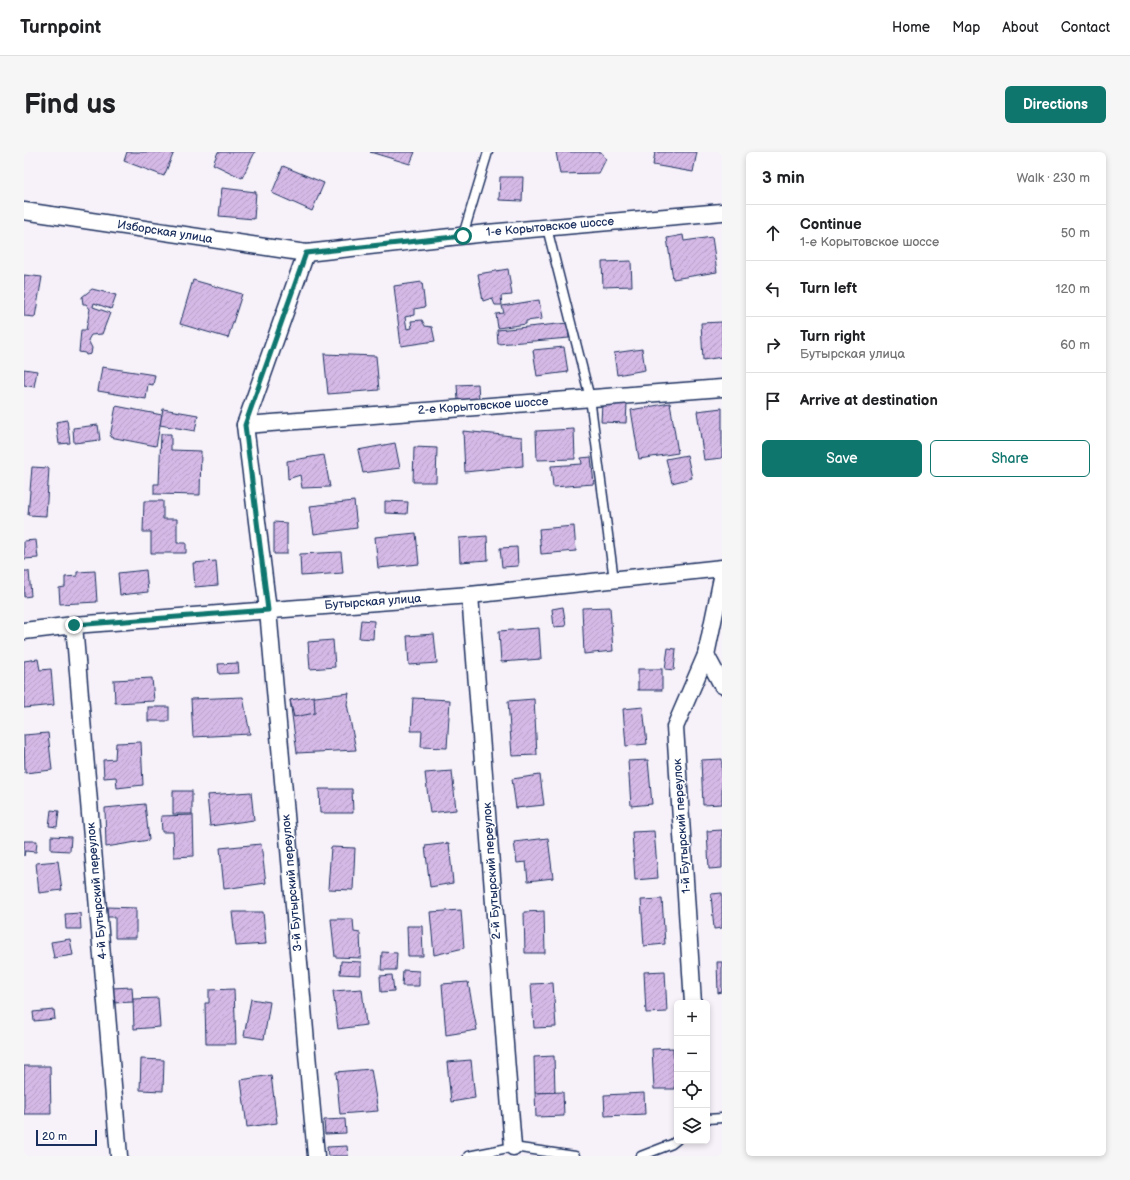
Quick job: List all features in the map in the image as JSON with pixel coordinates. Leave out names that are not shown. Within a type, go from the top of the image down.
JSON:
[{"type":"street","name":"Изборская улица","points":[[24,211],[306,253]]},
{"type":"street","name":"1-е Корытовское шоссе","points":[[306,253],[463,236],[722,212]]},
{"type":"street","points":[[245,425],[306,253]]},
{"type":"street","name":"2-е Корытовское шоссе","points":[[245,425],[722,388]]},
{"type":"street","name":"3-й Бутырский переулок","points":[[245,425],[268,610],[316,1156]]},
{"type":"street","name":"Бутырская улица","points":[[24,631],[74,625],[470,595],[722,568]]},
{"type":"street","name":"1-й Бутырский переулок","points":[[693,1000],[675,727],[706,655],[722,578]]},
{"type":"street","name":"2-й Бутырский переулок","points":[[470,595],[513,1147]]},
{"type":"street","name":"4-й Бутырский переулок","points":[[74,625],[119,1156]]},
{"type":"street","points":[[706,655],[722,684]]},
{"type":"lane","points":[[463,236],[488,152]]},
{"type":"lane","points":[[547,228],[590,398],[614,580]]},
{"type":"lane","points":[[710,1119],[722,1118]]},
{"type":"lane","points":[[641,1156],[674,1142]]},
{"type":"lane","points":[[468,1156],[513,1147],[575,1156]]},
{"type":"building","points":[[127,152],[174,152],[164,176],[124,161]]},
{"type":"building","points":[[218,152],[255,152],[242,178],[213,164]]},
{"type":"building","points":[[370,152],[415,152],[410,164]]},
{"type":"building","points":[[556,152],[601,152],[606,159],[599,173],[560,174]]},
{"type":"building","points":[[655,152],[697,152],[693,172],[653,165]]},
{"type":"building","points":[[283,166],[324,183],[312,211],[272,193]]},
{"type":"building","points":[[500,177],[523,177],[522,201],[499,200]]},
{"type":"building","points":[[222,188],[256,192],[254,219],[219,216]]},
{"type":"building","points":[[683,235],[684,241],[712,237],[717,272],[673,279],[667,238]]},
{"type":"building","points":[[631,261],[632,286],[603,287],[602,262]]},
{"type":"building","points":[[508,269],[512,295],[501,296],[502,305],[495,305],[492,298],[483,301],[478,274]]},
{"type":"building","points":[[24,275],[42,277],[35,317],[24,316]]},
{"type":"building","points":[[193,280],[242,294],[228,338],[180,324]]},
{"type":"building","points":[[422,282],[425,307],[414,309],[414,315],[405,317],[407,329],[412,328],[411,321],[422,320],[425,326],[432,327],[435,341],[401,346],[394,286]]},
{"type":"building","points":[[92,289],[116,295],[111,309],[94,303],[93,307],[110,313],[102,334],[91,335],[88,340],[92,348],[91,354],[86,355],[85,353],[79,352],[81,330],[86,330],[90,309],[86,304],[83,304],[82,297]]},
{"type":"building","points":[[539,300],[542,319],[526,321],[526,324],[498,328],[496,314],[504,313],[502,306]]},
{"type":"building","points":[[722,322],[722,357],[703,360],[701,323]]},
{"type":"building","points":[[568,323],[569,338],[498,344],[497,330]]},
{"type":"building","points":[[564,347],[568,372],[537,376],[533,350]]},
{"type":"building","points":[[642,349],[645,370],[617,375],[614,353]]},
{"type":"building","points":[[324,354],[376,356],[379,390],[328,394]]},
{"type":"building","points":[[102,367],[155,375],[153,385],[148,384],[146,399],[98,391]]},
{"type":"building","points":[[24,369],[37,371],[34,387],[24,385]]},
{"type":"building","points":[[478,384],[479,399],[458,400],[457,385]]},
{"type":"building","points":[[602,403],[627,404],[626,423],[601,422]]},
{"type":"building","points":[[670,403],[678,453],[639,459],[631,410]]},
{"type":"building","points":[[116,406],[162,415],[156,446],[110,437]]},
{"type":"building","points":[[722,408],[722,458],[704,460],[697,411]]},
{"type":"building","points":[[163,409],[198,415],[195,431],[160,425]]},
{"type":"building","points":[[67,420],[70,443],[59,444],[56,422]]},
{"type":"building","points":[[98,425],[100,440],[74,443],[73,428]]},
{"type":"building","points":[[574,429],[575,459],[537,460],[536,431]]},
{"type":"building","points":[[463,431],[522,437],[523,466],[465,472]]},
{"type":"building","points":[[161,434],[171,434],[171,450],[201,451],[200,495],[154,494],[154,484],[159,484]]},
{"type":"building","points":[[395,443],[400,468],[363,473],[358,450]]},
{"type":"building","points":[[414,447],[437,448],[436,482],[413,482]]},
{"type":"building","points":[[324,455],[330,487],[302,488],[300,475],[288,479],[287,461]]},
{"type":"building","points":[[687,455],[692,478],[672,483],[666,459]]},
{"type":"building","points":[[591,457],[594,484],[553,487],[551,466],[582,464],[581,458]]},
{"type":"building","points":[[32,467],[49,468],[46,516],[28,515]]},
{"type":"building","points":[[144,501],[163,501],[163,519],[177,519],[177,543],[186,543],[186,553],[151,553],[151,532],[143,532]]},
{"type":"building","points":[[354,501],[357,528],[314,534],[310,506]]},
{"type":"building","points":[[385,501],[408,502],[407,514],[385,513]]},
{"type":"building","points":[[274,522],[287,523],[287,554],[274,554]]},
{"type":"building","points":[[574,526],[576,551],[541,554],[539,529]]},
{"type":"building","points":[[416,533],[419,564],[378,568],[375,537]]},
{"type":"building","points":[[487,536],[488,560],[460,562],[459,538]]},
{"type":"building","points":[[36,540],[38,558],[24,559],[24,541]]},
{"type":"building","points":[[517,547],[518,566],[502,567],[500,548]]},
{"type":"building","points":[[341,552],[343,573],[301,576],[300,554]]},
{"type":"building","points":[[216,561],[218,585],[195,587],[193,563]]},
{"type":"building","points":[[146,570],[148,592],[120,595],[118,573]]},
{"type":"building","points":[[24,571],[29,571],[31,596],[24,597]]},
{"type":"building","points":[[95,571],[97,602],[60,604],[59,588],[65,587],[65,577],[77,576],[77,572]]},
{"type":"building","points":[[563,607],[566,626],[554,627],[552,609]]},
{"type":"building","points":[[610,607],[613,651],[584,654],[582,608]]},
{"type":"building","points":[[361,620],[374,621],[373,639],[359,638]]},
{"type":"building","points":[[539,628],[541,659],[501,662],[499,631]]},
{"type":"building","points":[[434,634],[437,663],[409,665],[407,636]]},
{"type":"building","points":[[333,640],[335,667],[310,669],[308,642]]},
{"type":"building","points":[[668,648],[676,649],[674,670],[665,669]]},
{"type":"building","points":[[38,659],[40,670],[51,669],[54,705],[24,708],[24,661]]},
{"type":"building","points":[[238,663],[239,673],[219,674],[218,664]]},
{"type":"building","points":[[638,669],[662,669],[662,690],[638,690]]},
{"type":"building","points":[[152,678],[154,701],[115,703],[114,680]]},
{"type":"building","points":[[349,693],[347,704],[356,750],[297,753],[290,700]]},
{"type":"building","points":[[314,696],[315,713],[294,717],[290,700]]},
{"type":"building","points":[[243,697],[250,734],[193,737],[191,699]]},
{"type":"building","points":[[413,698],[450,700],[447,748],[421,747],[422,731],[411,731]]},
{"type":"building","points":[[534,699],[537,755],[512,756],[508,701]]},
{"type":"building","points":[[148,707],[169,707],[169,721],[148,721]]},
{"type":"building","points":[[643,707],[647,744],[626,746],[623,709]]},
{"type":"building","points":[[48,733],[52,770],[25,773],[24,735]]},
{"type":"building","points":[[141,742],[143,785],[117,788],[116,777],[104,778],[103,760],[115,759],[116,743]]},
{"type":"building","points":[[722,759],[722,804],[703,805],[701,760]]},
{"type":"building","points":[[648,760],[652,804],[631,806],[628,761]]},
{"type":"building","points":[[452,771],[456,810],[430,813],[425,773]]},
{"type":"building","points":[[540,775],[544,805],[516,808],[512,779]]},
{"type":"building","points":[[319,789],[352,789],[353,813],[320,813]]},
{"type":"building","points":[[173,791],[192,791],[192,814],[173,814]]},
{"type":"building","points":[[251,792],[254,820],[210,826],[207,795]]},
{"type":"building","points":[[145,804],[149,840],[106,847],[105,808]]},
{"type":"building","points":[[51,810],[59,811],[57,827],[49,826]]},
{"type":"building","points":[[193,815],[194,856],[174,857],[173,832],[162,832],[161,816]]},
{"type":"building","points":[[722,830],[722,868],[709,869],[707,831]]},
{"type":"building","points":[[654,831],[658,878],[635,880],[632,832]]},
{"type":"building","points":[[51,836],[71,837],[70,851],[51,850]]},
{"type":"building","points":[[548,838],[553,878],[528,881],[526,862],[517,863],[514,842]]},
{"type":"building","points":[[24,841],[37,841],[36,852],[25,851],[24,856]]},
{"type":"building","points":[[449,843],[453,883],[430,887],[425,846]]},
{"type":"building","points":[[261,844],[266,883],[224,889],[220,848]]},
{"type":"building","points":[[331,847],[355,848],[353,890],[328,889]]},
{"type":"building","points":[[58,861],[62,890],[39,893],[36,863]]},
{"type":"building","points":[[722,893],[722,928],[714,929],[711,894]]},
{"type":"building","points":[[662,899],[665,944],[644,946],[641,900]]},
{"type":"building","points":[[107,907],[136,908],[136,938],[115,938],[115,917],[107,917]]},
{"type":"building","points":[[461,910],[464,948],[434,955],[430,912]]},
{"type":"building","points":[[544,911],[545,953],[525,953],[524,912]]},
{"type":"building","points":[[232,912],[263,912],[266,944],[236,946]]},
{"type":"building","points":[[80,913],[81,929],[66,929],[65,914]]},
{"type":"building","points":[[331,919],[353,919],[354,932],[360,933],[361,958],[335,957]]},
{"type":"building","points":[[407,926],[422,926],[423,956],[408,956]]},
{"type":"building","points":[[70,939],[73,955],[54,958],[51,942]]},
{"type":"building","points":[[382,952],[397,953],[396,970],[381,970]]},
{"type":"building","points":[[341,961],[361,962],[361,975],[340,974]]},
{"type":"building","points":[[717,962],[722,962],[722,992],[718,993]]},
{"type":"building","points":[[403,970],[419,971],[419,986],[402,986]]},
{"type":"building","points":[[665,971],[667,1012],[646,1013],[644,972]]},
{"type":"building","points":[[392,975],[394,991],[381,992],[380,976]]},
{"type":"building","points":[[468,982],[477,1030],[446,1035],[442,984]]},
{"type":"building","points":[[553,983],[556,1027],[534,1028],[531,984]]},
{"type":"building","points":[[132,987],[133,1002],[113,1003],[112,988]]},
{"type":"building","points":[[234,989],[236,1044],[206,1044],[205,1003],[209,1003],[209,990]]},
{"type":"building","points":[[362,989],[366,1025],[338,1029],[333,991]]},
{"type":"building","points":[[158,998],[160,1027],[134,1029],[133,999]]},
{"type":"building","points":[[251,999],[270,1002],[264,1039],[244,1036]]},
{"type":"building","points":[[54,1010],[55,1019],[34,1021],[33,1012]]},
{"type":"building","points":[[673,1048],[674,1089],[654,1089],[652,1049]]},
{"type":"building","points":[[554,1056],[555,1092],[535,1093],[534,1057]]},
{"type":"building","points":[[141,1059],[164,1060],[163,1091],[140,1090]]},
{"type":"building","points":[[471,1060],[475,1098],[451,1102],[447,1062]]},
{"type":"building","points":[[24,1066],[50,1066],[51,1114],[24,1114]]},
{"type":"building","points":[[371,1069],[378,1111],[340,1114],[336,1072]]},
{"type":"building","points":[[271,1075],[277,1123],[247,1127],[241,1080]]},
{"type":"building","points":[[563,1092],[564,1116],[536,1117],[535,1093]]},
{"type":"building","points":[[644,1093],[645,1114],[605,1116],[604,1095]]},
{"type":"building","points":[[345,1119],[346,1133],[325,1134],[324,1120]]},
{"type":"building","points":[[347,1146],[348,1156],[328,1156],[327,1147]]},
{"type":"route","points":[[74,625],[268,610],[245,425],[306,253],[463,236]]}]
